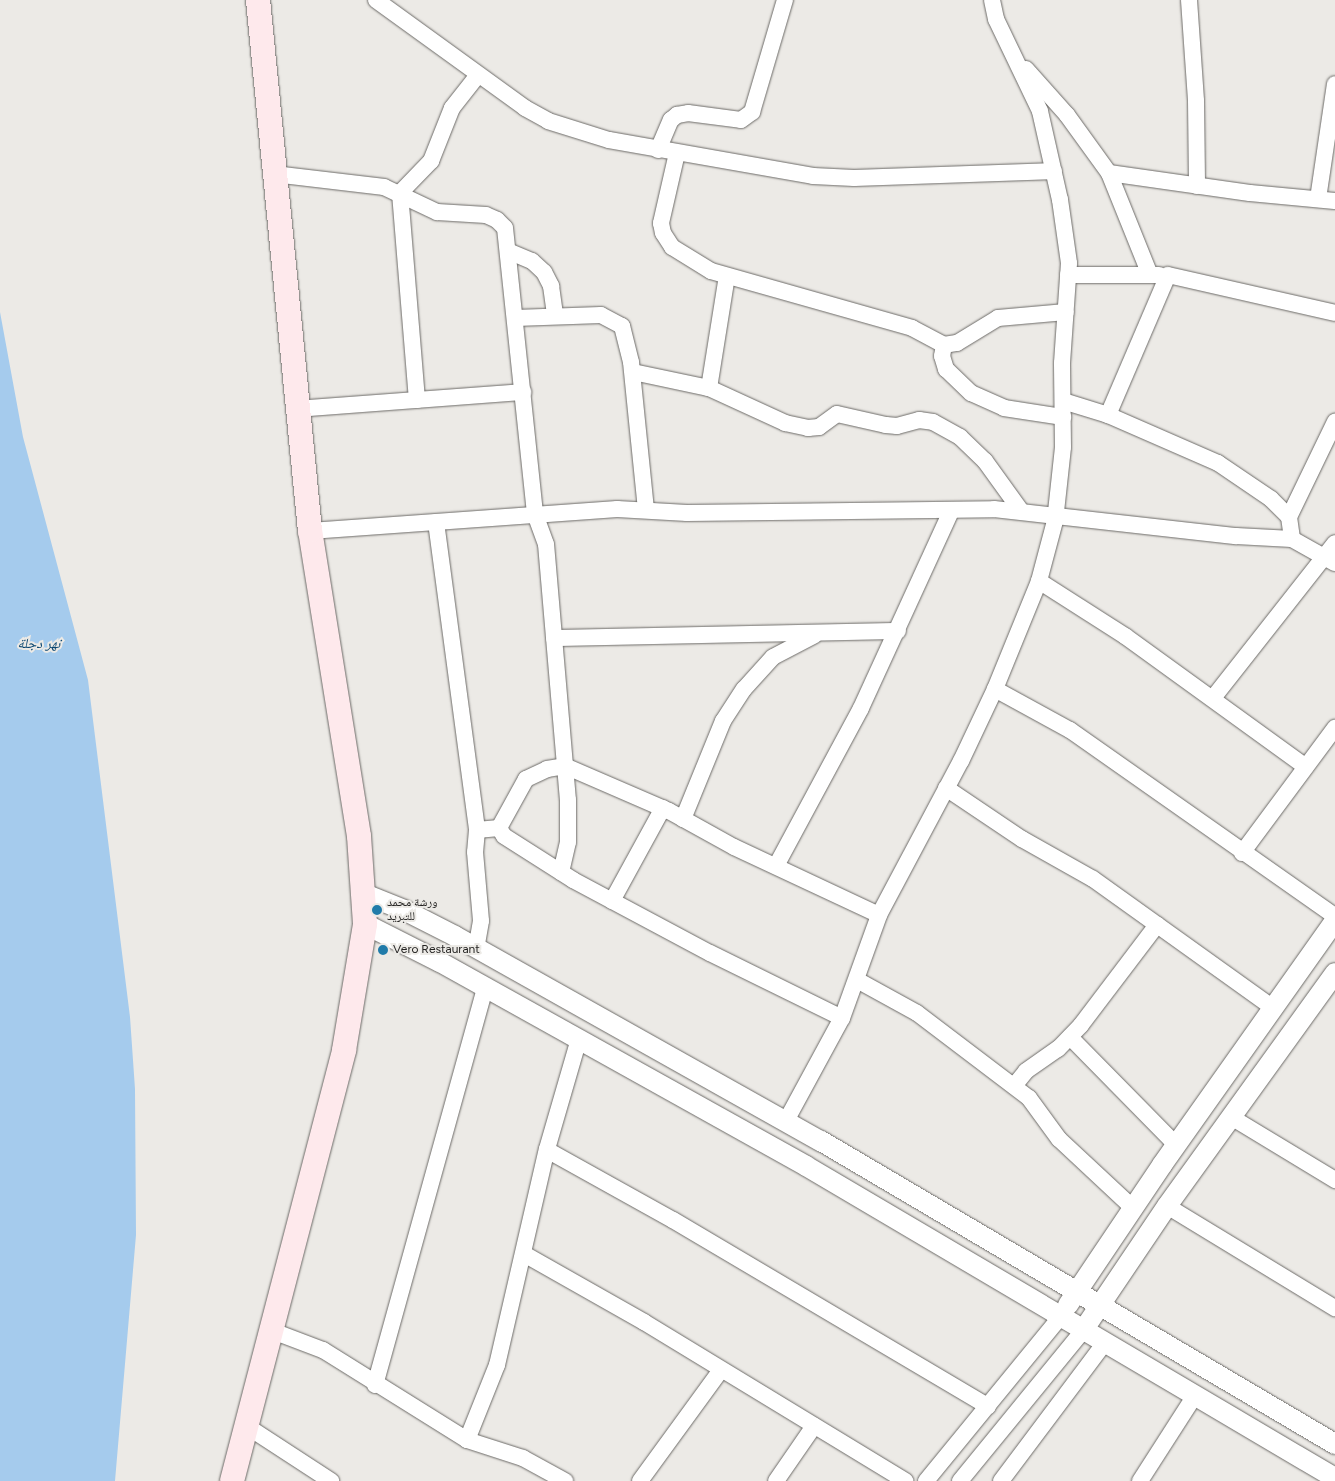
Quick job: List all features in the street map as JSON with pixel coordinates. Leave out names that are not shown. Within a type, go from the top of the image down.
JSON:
[{"type":"main road","points":[[232,1481],[344,1050],[365,924],[359,836],[310,531],[258,0]]},
{"type":"street","points":[[376,0],[478,75],[548,121],[608,140],[813,176],[846,178],[1054,171]]},
{"type":"street","points":[[658,150],[671,120],[677,115],[688,113],[741,120],[752,112],[785,0]]},
{"type":"street","points":[[786,1121],[842,1018],[879,915],[946,788],[994,689],[1039,581],[1056,514],[1063,447],[1068,275],[1054,171],[1040,111],[1018,60],[996,19],[992,0]]},
{"type":"street","points":[[1189,0],[1196,101],[1197,186]]},
{"type":"street","points":[[1018,60],[1067,115],[1109,173],[1122,197],[1150,275]]},
{"type":"street","points":[[417,400],[400,193],[431,161],[452,108],[478,75]]},
{"type":"street","points":[[1318,199],[1335,84]]},
{"type":"street","points":[[677,153],[661,223],[665,238],[690,260],[727,276],[912,328],[944,345],[957,343],[998,318],[1066,312]]},
{"type":"street","points":[[1109,173],[1197,186],[1335,200]]},
{"type":"street","points":[[274,174],[373,185],[400,193],[437,212],[492,217],[505,228],[535,514],[546,544],[570,818],[561,872]]},
{"type":"street","points":[[508,251],[532,261],[544,272],[551,286],[555,316]]},
{"type":"street","points":[[1068,275],[1168,275],[1335,313]]},
{"type":"street","points":[[1108,415],[1168,275]]},
{"type":"street","points":[[709,388],[727,276]]},
{"type":"street","points":[[515,318],[601,315],[616,321],[625,333],[633,372],[646,509]]},
{"type":"street","points":[[944,345],[942,356],[946,369],[970,392],[1004,408],[1063,409],[1108,415],[1218,463],[1271,499],[1290,517]]},
{"type":"street","points":[[633,372],[709,388],[785,423],[808,428],[819,427],[837,414],[897,426],[919,420],[933,422],[960,437],[985,461],[1021,511]]},
{"type":"street","points":[[297,409],[523,392]]},
{"type":"street","points":[[1292,538],[1290,517],[1335,422]]},
{"type":"street","points":[[310,531],[535,514],[646,509],[687,513],[1021,511],[1236,536],[1292,538],[1332,554],[1213,698]]},
{"type":"street","points":[[776,866],[836,756],[898,631],[951,511]]},
{"type":"street","points":[[436,522],[477,830],[475,852],[481,921],[476,948]]},
{"type":"street","points":[[1039,581],[1213,698],[1306,767]]},
{"type":"street","points":[[554,638],[898,631]]},
{"type":"street","points":[[682,819],[719,730],[744,689],[773,657],[819,633]]},
{"type":"street","points":[[994,689],[1070,730],[1242,853],[1335,916]]},
{"type":"street","points":[[1242,853],[1335,728]]},
{"type":"street","points":[[499,828],[526,778],[546,769],[565,766],[663,808],[776,866],[879,915]]},
{"type":"street","points":[[946,788],[1022,839],[1093,879],[1273,1008]]},
{"type":"street","points":[[612,901],[663,808]]},
{"type":"street","points":[[477,830],[499,828]]},
{"type":"street","points":[[499,828],[504,836],[612,901],[842,1018]]},
{"type":"street","points":[[362,893],[404,910],[476,948],[786,1121],[1335,1444]]},
{"type":"street","points":[[926,1481],[1060,1317],[1176,1145],[1335,921]]},
{"type":"street","points":[[365,924],[485,988],[857,1195],[1082,1332],[1335,1478]]},
{"type":"street","points":[[1014,1086],[1026,1071],[1070,1037],[1157,925]]},
{"type":"street","points":[[960,1481],[1082,1332],[1167,1206],[1335,973]]},
{"type":"street","points":[[856,980],[917,1013],[1014,1086],[1042,1112],[1060,1139],[1133,1208]]},
{"type":"street","points":[[376,1386],[485,988]]},
{"type":"street","points":[[1070,1037],[1176,1145]]},
{"type":"street","points":[[467,1440],[497,1365],[547,1150],[579,1040]]},
{"type":"street","points":[[1232,1116],[1335,1180]]},
{"type":"street","points":[[547,1150],[681,1224],[988,1406]]},
{"type":"street","points":[[1167,1206],[1335,1308]]},
{"type":"street","points":[[524,1254],[905,1481]]},
{"type":"street","points":[[270,1330],[323,1350],[376,1386],[467,1440],[523,1458],[565,1481]]},
{"type":"street","points":[[1001,1481],[1104,1344]]},
{"type":"street","points":[[640,1481],[721,1370]]},
{"type":"street","points":[[1140,1481],[1194,1397]]},
{"type":"street","points":[[245,1426],[331,1481]]},
{"type":"street","points":[[776,1481],[814,1426]]},
{"type":"water","name":"نهر دجلة","points":[[0,312],[23,437],[88,680],[130,1017],[135,1089],[136,1235],[115,1481],[0,1481]]},
{"type":"place","name":"ورشة محمد للتبريد","points":[[377,910]]},
{"type":"place","name":"Vero Restaurant","points":[[383,950]]}]
